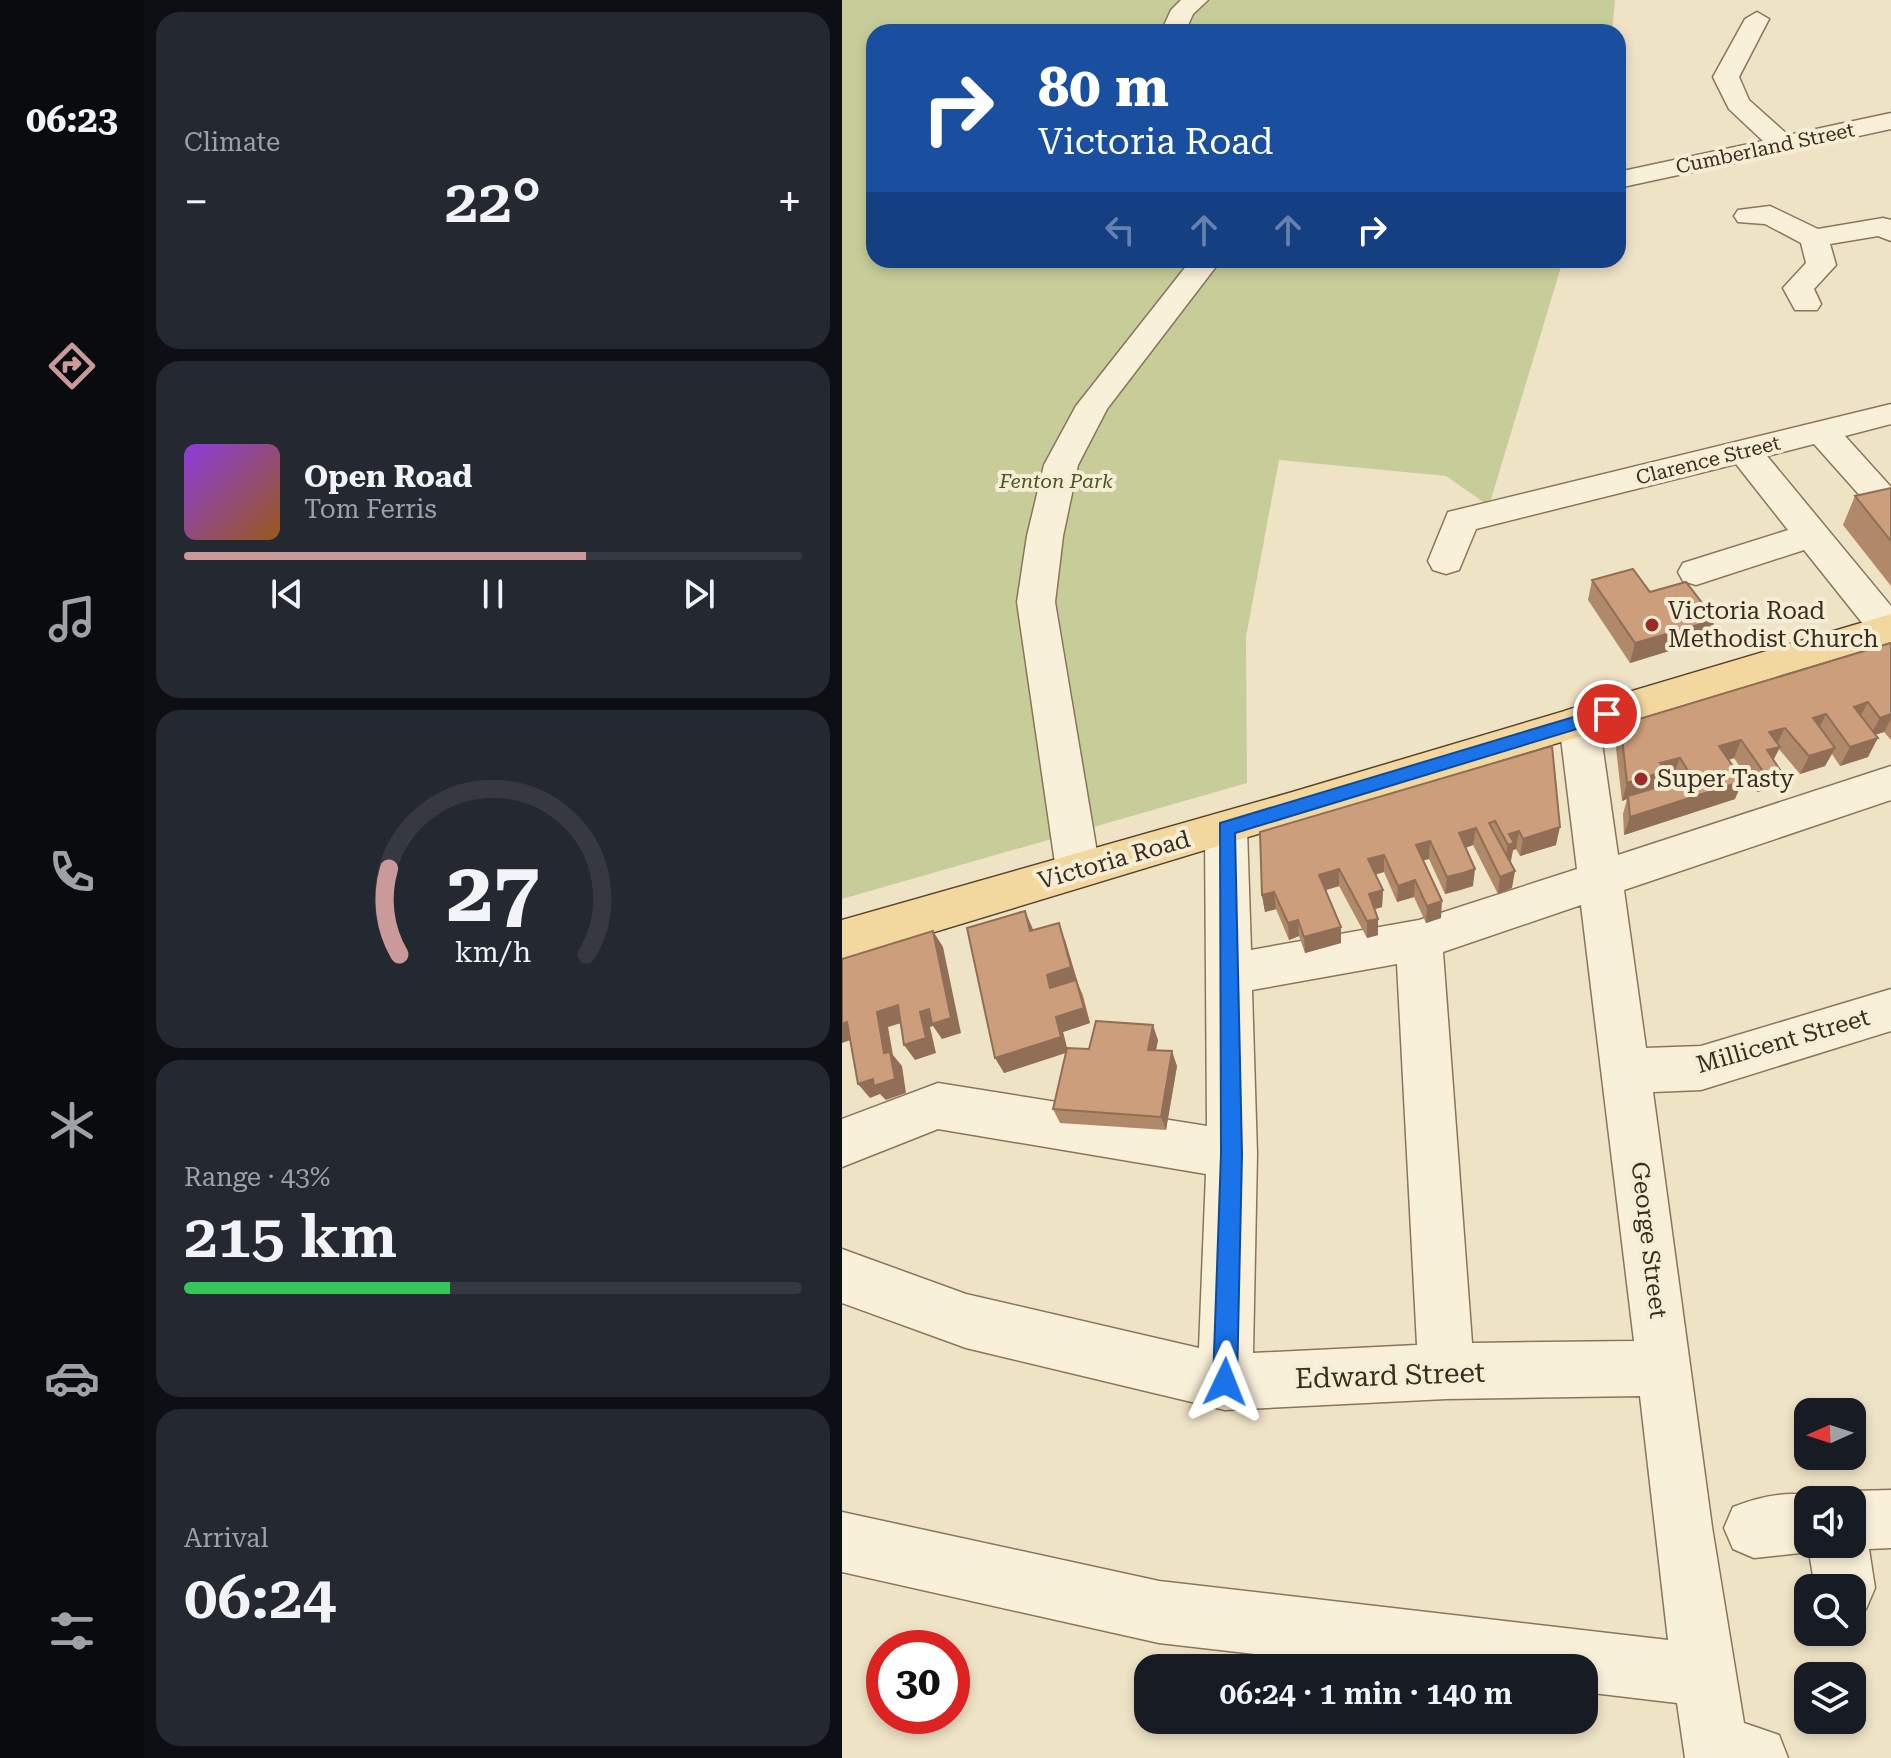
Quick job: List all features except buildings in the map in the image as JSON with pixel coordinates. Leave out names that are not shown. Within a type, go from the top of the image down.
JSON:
[{"type":"main road","name":"Victoria Road","points":[[842,940],[1226,829],[1890,628]]},
{"type":"street","points":[[1177,24],[1183,10],[1196,0]]},
{"type":"street","points":[[1757,19],[1726,77],[1738,104],[1782,144]]},
{"type":"street","name":"Cumberland Street","points":[[1629,177],[1891,122]]},
{"type":"street","points":[[1748,216],[1770,215],[1814,238],[1883,227],[1891,232]]},
{"type":"street","points":[[1806,304],[1798,288],[1821,265],[1814,238]]},
{"type":"street","points":[[1078,870],[1036,602],[1045,536],[1061,465],[1092,406],[1200,268]]},
{"type":"street","name":"Clarence Street","points":[[1446,561],[1461,521],[1891,414]]},
{"type":"street","points":[[1821,431],[1887,499],[1849,510]]},
{"type":"street","points":[[1744,451],[1890,628]]},
{"type":"street","points":[[1696,572],[1812,535]]},
{"type":"street","name":"George Street","points":[[1579,722],[1602,878],[1703,1675],[1730,1755]]},
{"type":"street","points":[[1229,974],[1419,940],[1891,783]]},
{"type":"street","points":[[1225,1382],[1232,1154],[1226,829]]},
{"type":"street","points":[[1419,940],[1446,1371]]},
{"type":"street","name":"Millicent Street","points":[[1627,1071],[1701,1068],[1891,1010]]},
{"type":"street","points":[[842,1143],[938,1106],[1232,1154]]},
{"type":"street","name":"Edward Street","points":[[842,1276],[966,1321],[1225,1382],[1446,1371],[1665,1368]]},
{"type":"street","points":[[1866,1520],[1891,1519]]},
{"type":"street","points":[[842,1542],[1159,1612],[1703,1675]]},
{"type":"green space","name":"Fenton Park","points":[[842,0],[1615,0],[1613,24],[866,24],[866,268],[1561,268],[1489,506],[1446,476],[1279,460],[1246,637],[1247,783],[842,899]]},
{"type":"place","name":"Victoria Road Methodist Church","points":[[1652,625]]},
{"type":"place","name":"Super Tasty","points":[[1641,779]]},
{"type":"route","points":[[1225,1382],[1232,1154],[1226,829],[1607,714]]}]
